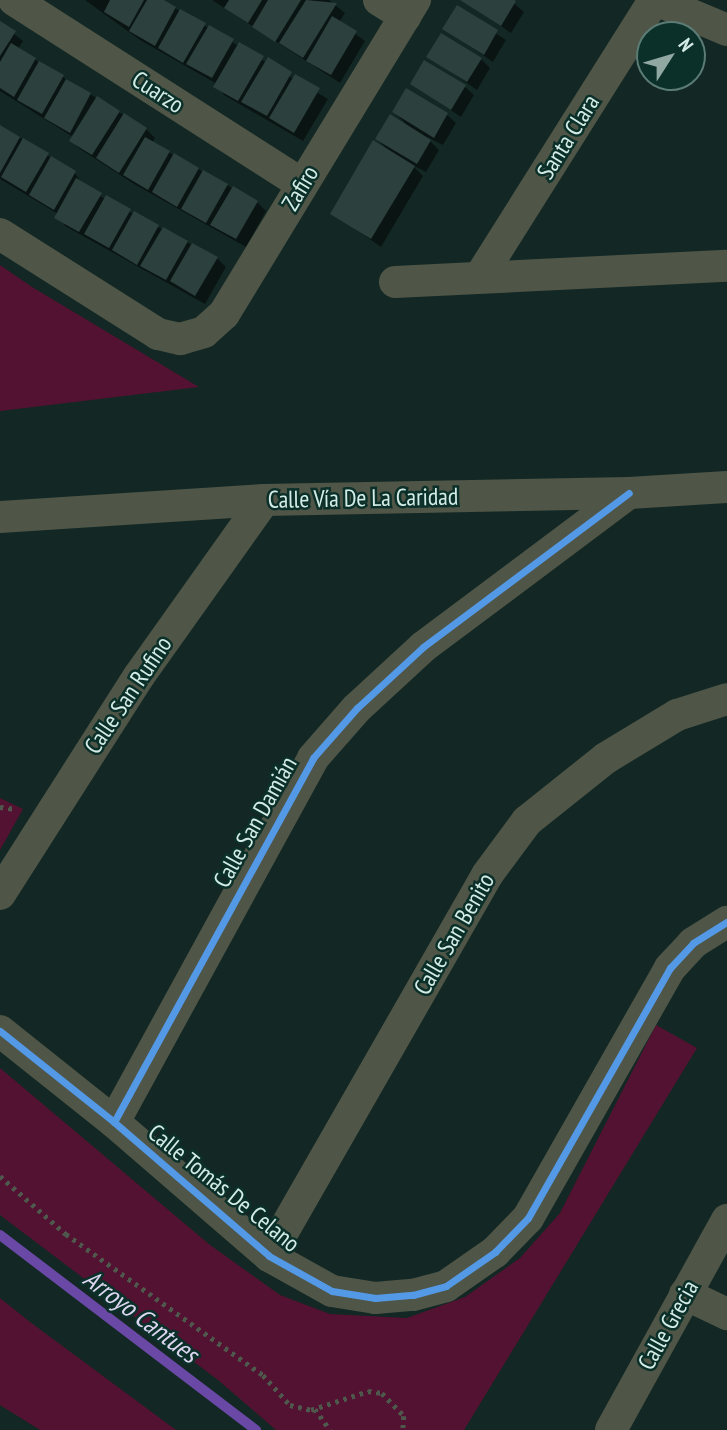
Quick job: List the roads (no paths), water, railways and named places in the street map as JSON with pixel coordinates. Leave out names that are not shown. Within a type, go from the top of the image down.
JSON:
[{"type":"street","name":"Cuarzo","points":[[14,0],[302,184]]},
{"type":"street","points":[[655,0],[727,30]]},
{"type":"street","name":"Santa Clara","points":[[481,275],[655,0]]},
{"type":"street","name":"Zafiro","points":[[0,234],[158,334],[180,339],[204,332],[225,314],[302,184],[400,5]]},
{"type":"street","points":[[395,282],[481,275],[727,266]]},
{"type":"street","name":"Calle Vía De La Caridad","points":[[0,517],[264,500],[629,493],[727,487]]},
{"type":"street","name":"Calle San Damián","points":[[114,1122],[313,758],[357,708],[423,647],[629,493]]},
{"type":"street","name":"Calle San Rufino","points":[[0,894],[139,676],[264,500]]},
{"type":"street","name":"Calle San Benito","points":[[269,1256],[486,875],[527,821],[606,758],[677,715],[727,699]]},
{"type":"street","name":"Calle Tomás De Celano","points":[[0,1031],[114,1122],[269,1256],[331,1291],[376,1298],[414,1295],[446,1286],[495,1252],[528,1218],[670,968],[693,943],[727,922]]},
{"type":"street","name":"Calle Grecia","points":[[611,1430],[727,1220]]},
{"type":"street","points":[[685,1294],[727,1314]]},
{"type":"waterway","name":"Arroyo Cantues","points":[[0,1235],[256,1430]]}]
